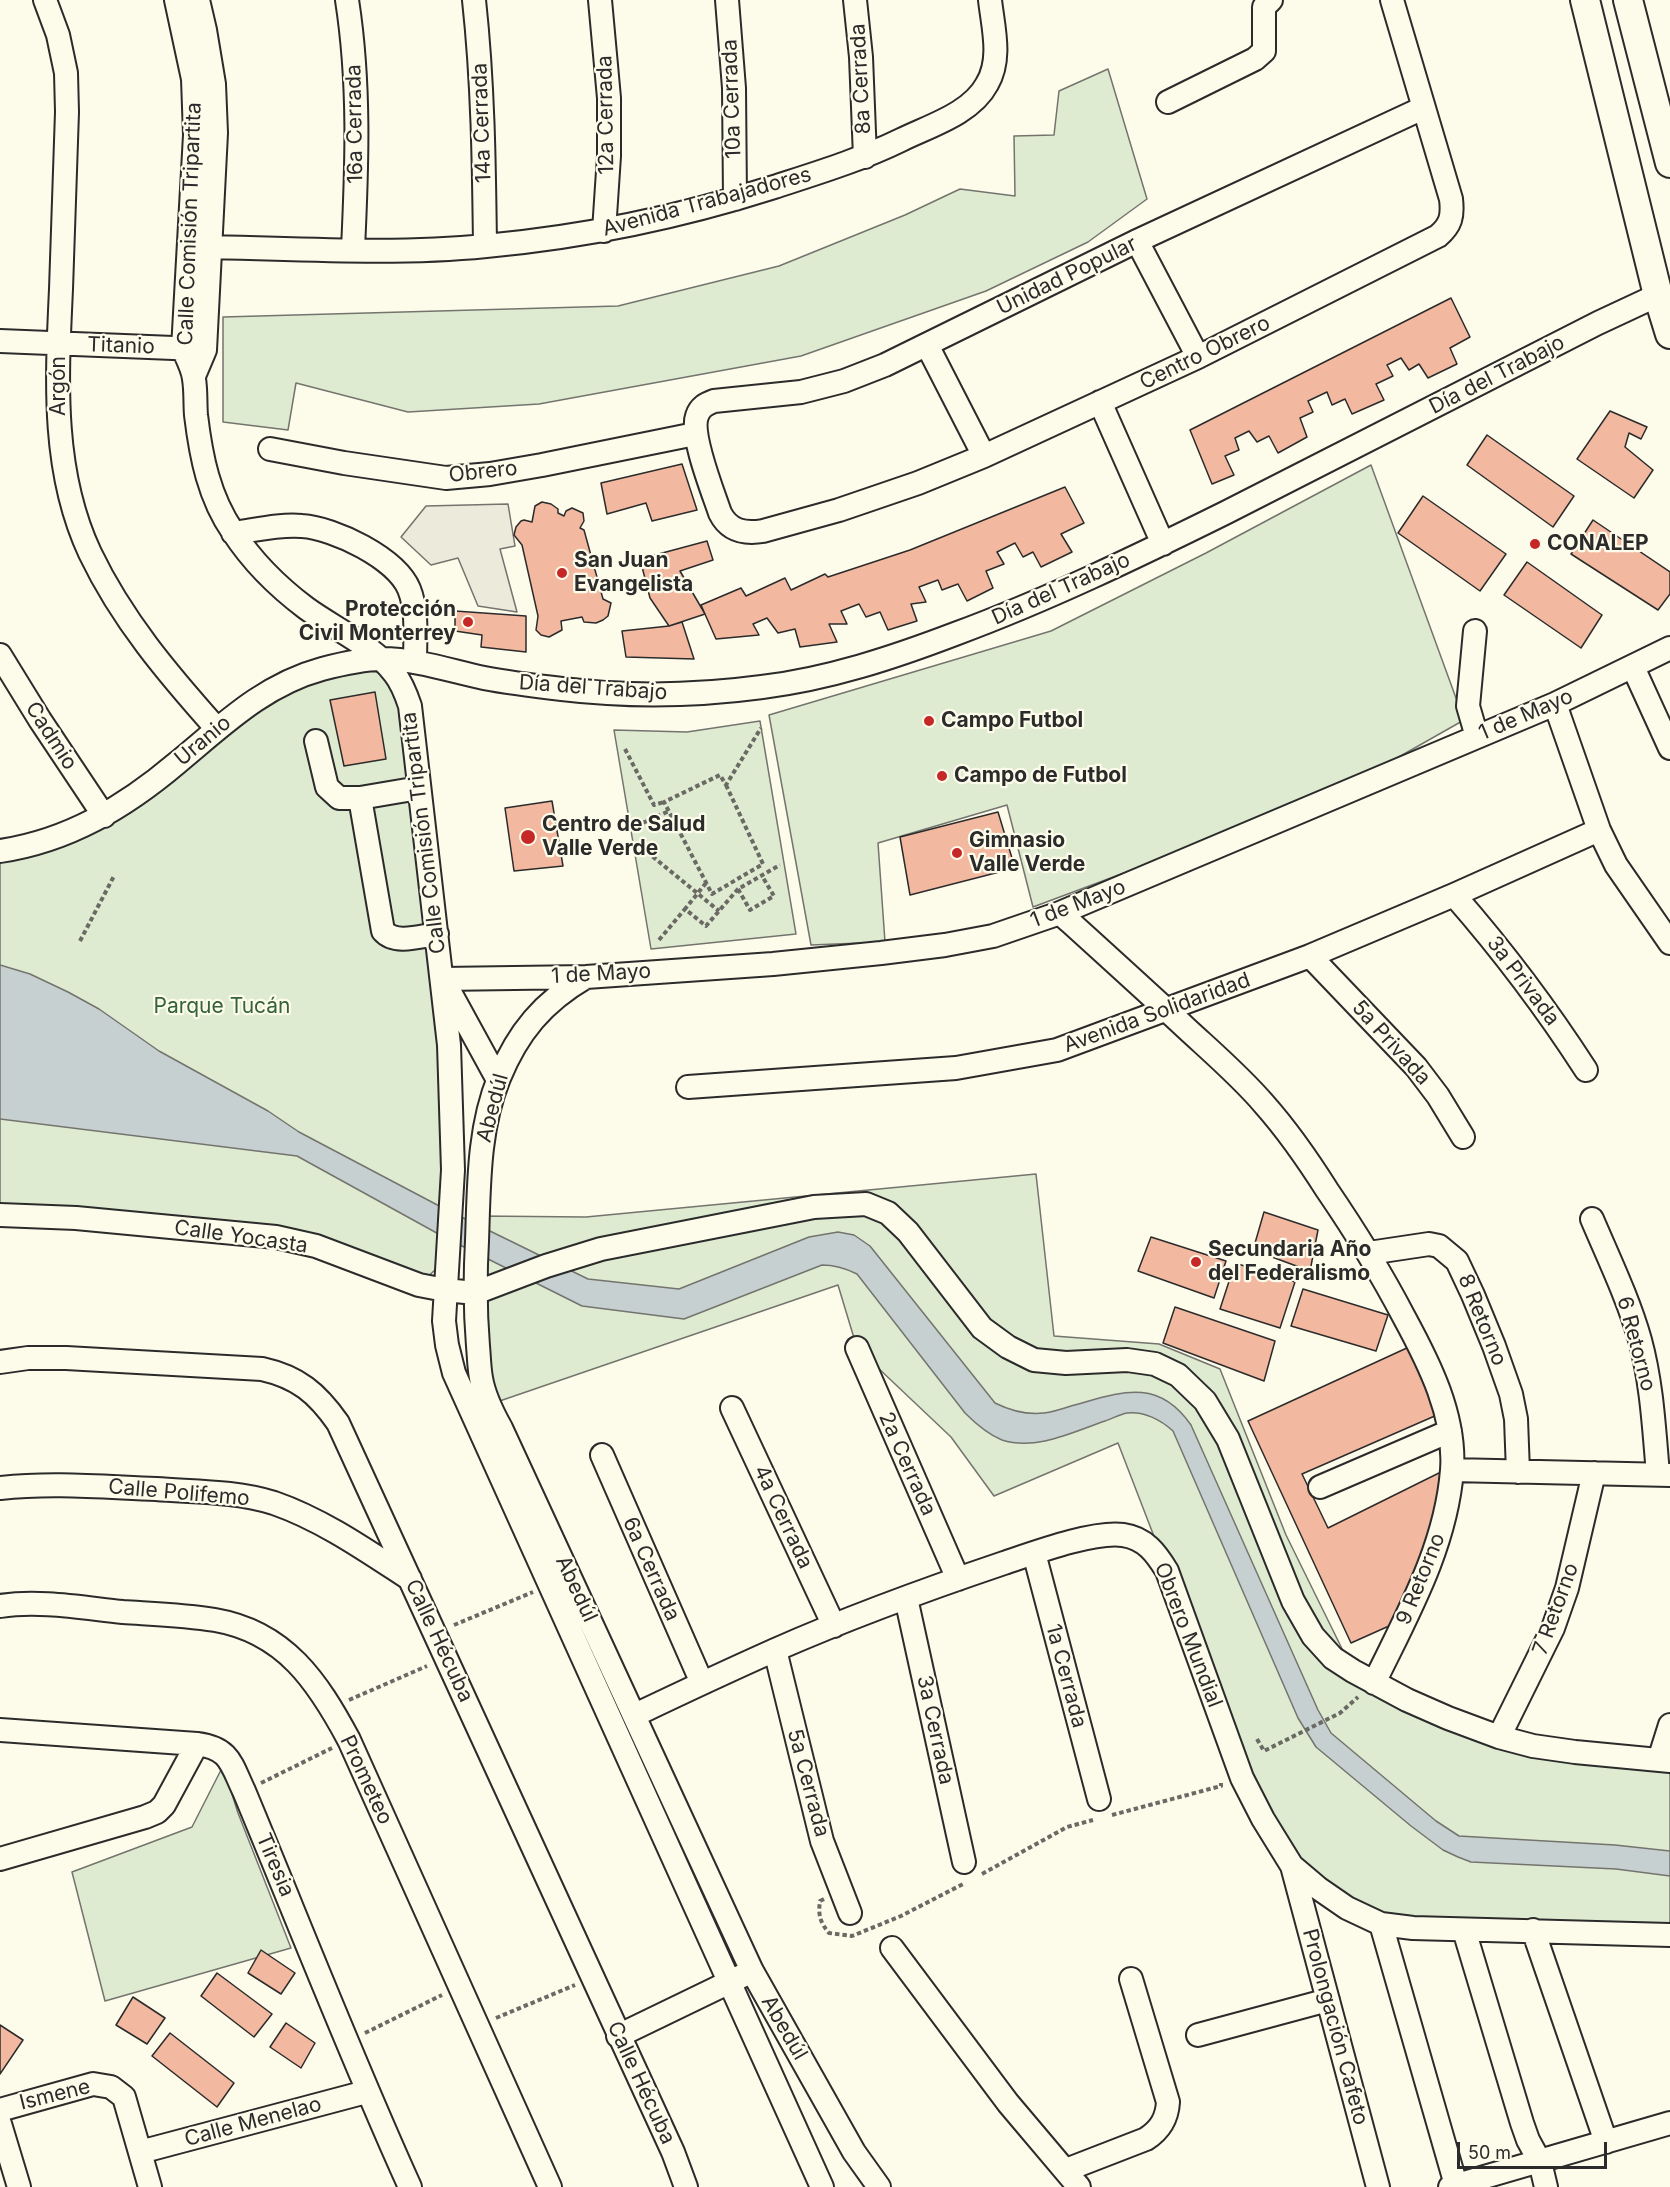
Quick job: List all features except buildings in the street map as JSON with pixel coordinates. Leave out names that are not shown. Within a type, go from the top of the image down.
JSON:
[{"type":"main road","points":[[1585,0],[1664,298],[1670,334]]},
{"type":"main road","points":[[1628,0],[1670,163]]},
{"type":"street","name":"Argón","points":[[45,0],[58,35],[66,73],[67,111],[58,344],[59,433],[69,494],[89,551],[124,615],[163,669],[217,729]]},
{"type":"street","name":"Calle Comisión Tripartita","points":[[176,0],[193,79],[195,135],[183,349],[194,376],[200,441],[210,487],[233,533],[285,592],[380,659],[394,672],[404,688],[410,706],[442,979]]},
{"type":"street","name":"Calle Comisión Tripartita","points":[[194,376],[206,350],[216,132],[214,84],[198,0]]},
{"type":"street","name":"16a Cerrada","points":[[347,0],[353,42],[357,108],[353,249]]},
{"type":"street","name":"14a Cerrada","points":[[474,0],[480,51],[485,246]]},
{"type":"street","name":"12a Cerrada","points":[[600,0],[609,99],[609,156],[604,231]]},
{"type":"street","name":"10a Cerrada","points":[[727,0],[734,88],[735,199]]},
{"type":"street","name":"8a Cerrada","points":[[855,0],[861,57],[865,157]]},
{"type":"street","name":"Avenida Trabajadores","points":[[210,247],[353,249],[485,246],[604,231],[735,199],[865,157],[957,112],[975,99],[987,85],[994,67],[996,46],[990,0]]},
{"type":"street","points":[[1168,102],[1255,59],[1264,51],[1264,7],[1271,0]]},
{"type":"street","name":"Centro Obrero","points":[[696,434],[720,513],[731,528],[740,532],[752,533],[839,510],[918,483],[984,456],[1198,357],[1438,236],[1450,222],[1451,199],[1392,0]]},
{"type":"street","name":"Unidad Popular","points":[[696,434],[697,415],[701,408],[714,401],[801,392],[844,381],[927,345],[1137,241],[1423,108]]},
{"type":"street","points":[[1137,241],[1198,357]]},
{"type":"street","name":"Día del Trabajo","points":[[415,662],[490,679],[562,689],[633,695],[704,694],[769,686],[842,671],[914,650],[1057,594],[1163,544],[1606,319],[1664,298]]},
{"type":"street","name":"Titanio","points":[[0,341],[206,350]]},
{"type":"street","points":[[927,345],[984,456]]},
{"type":"street","points":[[1100,402],[1163,544]]},
{"type":"street","name":"Obrero","points":[[270,449],[446,478],[490,474],[542,465],[696,434]]},
{"type":"street","points":[[233,533],[289,526],[316,527],[358,545],[385,561],[397,572],[409,589],[414,614],[415,662]]},
{"type":"street","points":[[1475,631],[1468,706],[1478,736]]},
{"type":"street","name":"1 de Mayo","points":[[442,979],[586,977],[773,964],[892,952],[993,936],[1060,913],[1555,704],[1670,648]]},
{"type":"street","name":"Cadmio","points":[[0,655],[104,816]]},
{"type":"street","name":"Uranio","points":[[0,851],[27,847],[68,833],[104,816],[174,766],[248,705],[295,678],[344,664],[380,659],[415,662]]},
{"type":"street","points":[[1633,668],[1670,748]]},
{"type":"street","points":[[1555,704],[1599,830],[1616,865],[1670,943]]},
{"type":"street","points":[[316,741],[327,787],[339,798],[360,798],[419,788]]},
{"type":"street","points":[[360,798],[383,931],[394,939],[437,934]]},
{"type":"street","name":"Avenida Solidaridad","points":[[688,1087],[956,1068],[1057,1050],[1310,956],[1454,896],[1599,830]]},
{"type":"street","name":"3a Privada","points":[[1454,896],[1495,942],[1532,990],[1586,1070]]},
{"type":"street","name":"9 Retorno","points":[[1060,913],[1167,1010],[1264,1103],[1302,1152],[1370,1253],[1418,1342],[1436,1384],[1450,1431],[1452,1470],[1443,1522],[1418,1595],[1374,1683]]},
{"type":"street","name":"5a Privada","points":[[1310,956],[1416,1067],[1438,1096],[1463,1137]]},
{"type":"street","name":"Abedúl","points":[[586,977],[565,989],[534,1018],[510,1054],[498,1080],[488,1115],[480,1168],[475,1293],[480,1377],[489,1405],[752,1971],[854,2152],[879,2187]]},
{"type":"street","points":[[442,979],[498,1080]]},
{"type":"street","name":"Abedúl","points":[[442,979],[449,1045],[453,1170],[444,1321],[454,1373],[822,2187]]},
{"type":"street","points":[[475,1293],[546,1266],[601,1249],[814,1208],[866,1204],[888,1213],[908,1232],[982,1328],[1008,1347],[1034,1360],[1066,1363],[1127,1360],[1155,1364],[1178,1375],[1205,1401],[1228,1439],[1293,1601],[1313,1636],[1333,1658],[1374,1683],[1448,1719],[1499,1737],[1544,1748],[1664,1761],[1670,1725]]},
{"type":"street","name":"Calle Yocasta","points":[[0,1215],[76,1218],[276,1237],[316,1246],[385,1274],[446,1290],[475,1293]]},
{"type":"street","name":"6 Retorno","points":[[1592,1219],[1627,1300],[1640,1341],[1664,1474]]},
{"type":"street","name":"8 Retorno","points":[[1370,1253],[1429,1244],[1439,1246],[1457,1261],[1473,1295],[1511,1394],[1518,1442],[1518,1472]]},
{"type":"street","name":"2a Cerrada","points":[[857,1348],[958,1579]]},
{"type":"street","name":"Calle Hécuba","points":[[0,1362],[28,1358],[66,1358],[262,1369],[283,1373],[304,1385],[324,1403],[338,1423],[673,2152],[686,2187]]},
{"type":"street","name":"4a Cerrada","points":[[732,1408],[834,1626]]},
{"type":"street","points":[[1320,1487],[1450,1431]]},
{"type":"street","name":"6a Cerrada","points":[[602,1455],[702,1683]]},
{"type":"street","points":[[1452,1470],[1664,1474]]},
{"type":"street","name":"7 Retorno","points":[[1499,1737],[1553,1628],[1567,1587],[1594,1473]]},
{"type":"street","name":"Calle Polifemo","points":[[0,1488],[54,1484],[217,1493],[248,1497],[275,1504],[325,1527],[410,1579]]},
{"type":"street","name":"Obrero Mundial","points":[[634,1715],[775,1650],[906,1598],[1034,1553],[1102,1534],[1124,1535],[1141,1540],[1155,1551],[1167,1570],[1242,1778],[1263,1819],[1292,1866],[1318,1888],[1347,1908],[1381,1923],[1413,1928],[1670,1935]]},
{"type":"street","name":"1a Cerrada","points":[[1034,1553],[1099,1799]]},
{"type":"street","name":"3a Cerrada","points":[[906,1598],[970,1873]]},
{"type":"street","name":"Prometeo","points":[[0,1606],[50,1605],[216,1620],[266,1638],[288,1654],[311,1677],[332,1708],[349,1740],[550,2187]]},
{"type":"street","name":"5a Cerrada","points":[[775,1650],[822,1840],[850,1913]]},
{"type":"street","name":"Tiresia","points":[[0,1730],[197,1744],[220,1749],[244,1791],[348,2041],[366,2092],[410,2187]]},
{"type":"street","points":[[0,1859],[157,1812],[164,1805],[197,1744]]},
{"type":"street","name":"Prolongación Cafeto","points":[[1292,1866],[1378,2187]]},
{"type":"street","points":[[1381,1923],[1453,2186],[1606,2142],[1669,2129]]},
{"type":"street","points":[[1464,1930],[1522,2123],[1540,2162],[1546,2187]]},
{"type":"street","points":[[1533,1930],[1606,2142]]},
{"type":"street","points":[[892,1948],[1008,2103],[1072,2179],[1155,2133],[1164,2122],[1167,2112],[1168,2102],[1131,1980]]},
{"type":"street","points":[[618,2036],[752,1971]]},
{"type":"street","points":[[1198,2035],[1328,2000]]},
{"type":"street","name":"Ismene","points":[[0,2110],[93,2084],[102,2084],[111,2087],[124,2097],[140,2152]]},
{"type":"street","name":"Calle Menelao","points":[[140,2152],[366,2092]]},
{"type":"street","points":[[0,2124],[19,2187]]},
{"type":"street","points":[[140,2152],[150,2187]]},
{"type":"path","points":[[726,784],[761,728]]},
{"type":"path","points":[[625,749],[654,805],[720,775],[763,864],[712,894],[664,802]]},
{"type":"path","points":[[636,826],[669,811]]},
{"type":"path","points":[[641,848],[719,911]]},
{"type":"path","points":[[686,909],[706,926],[738,889],[780,866]]},
{"type":"path","points":[[80,941],[114,876]]},
{"type":"path","points":[[738,889],[750,910],[774,896],[762,876]]},
{"type":"path","points":[[659,940],[706,884]]},
{"type":"path","points":[[434,1632],[529,1594]]},
{"type":"path","points":[[332,1708],[446,1657]]},
{"type":"path","points":[[1257,1738],[1264,1751],[1340,1713],[1374,1683]]},
{"type":"path","points":[[244,1791],[349,1740]]},
{"type":"path","points":[[842,1892],[820,1901],[818,1912],[821,1923],[829,1933],[852,1936],[901,1916],[970,1873],[1067,1827],[1221,1786],[1218,1775]]},
{"type":"path","points":[[477,2025],[593,1978]]},
{"type":"path","points":[[348,2041],[459,1986]]},
{"type":"green space","points":[[1108,69],[1147,199],[1088,242],[986,291],[801,356],[539,404],[408,412],[296,383],[288,430],[223,422],[223,317],[618,306],[779,266],[905,215],[960,189],[1015,196],[1014,136],[1054,135],[1059,91]]},
{"type":"green space","points":[[1371,465],[1464,720],[1330,796],[1033,907],[1007,805],[878,843],[885,942],[811,945],[769,715],[1051,631],[1206,553]]},
{"type":"green space","name":"Parque Tucán","points":[[362,661],[389,681],[410,706],[449,1045],[437,1268],[419,1285],[316,1246],[0,1215],[0,851],[68,833],[268,692]]},
{"type":"green space","points":[[760,721],[796,934],[651,949],[614,730],[687,732]]},
{"type":"green space","points":[[1036,1174],[1054,1336],[1159,1344],[1220,1369],[1286,1535],[1353,1671],[1448,1718],[1670,1761],[1670,1935],[1464,1930],[1347,1908],[1263,1819],[1118,1443],[994,1496],[951,1437],[857,1348],[838,1285],[488,1405],[478,1216],[586,1217]]},
{"type":"green space","points":[[223,1766],[238,1813],[291,1948],[105,2001],[72,1872],[192,1827]]},
{"type":"shaded area","points":[[508,504],[515,546],[500,549],[517,612],[478,606],[458,558],[431,565],[401,537],[426,506]]},
{"type":"shaded area","points":[[0,965],[30,974],[68,992],[99,1009],[159,1051],[268,1111],[299,1132],[445,1209],[588,1279],[679,1289],[809,1237],[838,1232],[854,1235],[870,1246],[995,1403],[1019,1412],[1047,1413],[1121,1393],[1151,1394],[1165,1400],[1178,1410],[1191,1425],[1318,1710],[1331,1733],[1436,1821],[1459,1836],[1615,1845],[1670,1851],[1670,1876],[1616,1869],[1471,1862],[1443,1850],[1316,1747],[1298,1718],[1173,1431],[1158,1420],[1140,1413],[1127,1413],[1041,1442],[1015,1443],[997,1438],[965,1413],[857,1274],[840,1267],[822,1265],[684,1319],[582,1306],[444,1237],[297,1156],[0,1119]]},
{"type":"place","name":"CONALEP","points":[[1535,544]]},
{"type":"place","name":"San Juan Evangelista","points":[[562,573]]},
{"type":"place","name":"Protección Civil Monterrey","points":[[468,622]]},
{"type":"place","name":"Campo Futbol","points":[[929,721]]},
{"type":"place","name":"Campo de Futbol","points":[[942,776]]},
{"type":"place","name":"Centro de Salud Valle Verde","points":[[528,837]]},
{"type":"place","name":"Gimnasio Valle Verde","points":[[957,853]]},
{"type":"place","name":"Secundaria Año del Federalismo","points":[[1196,1262]]}]
